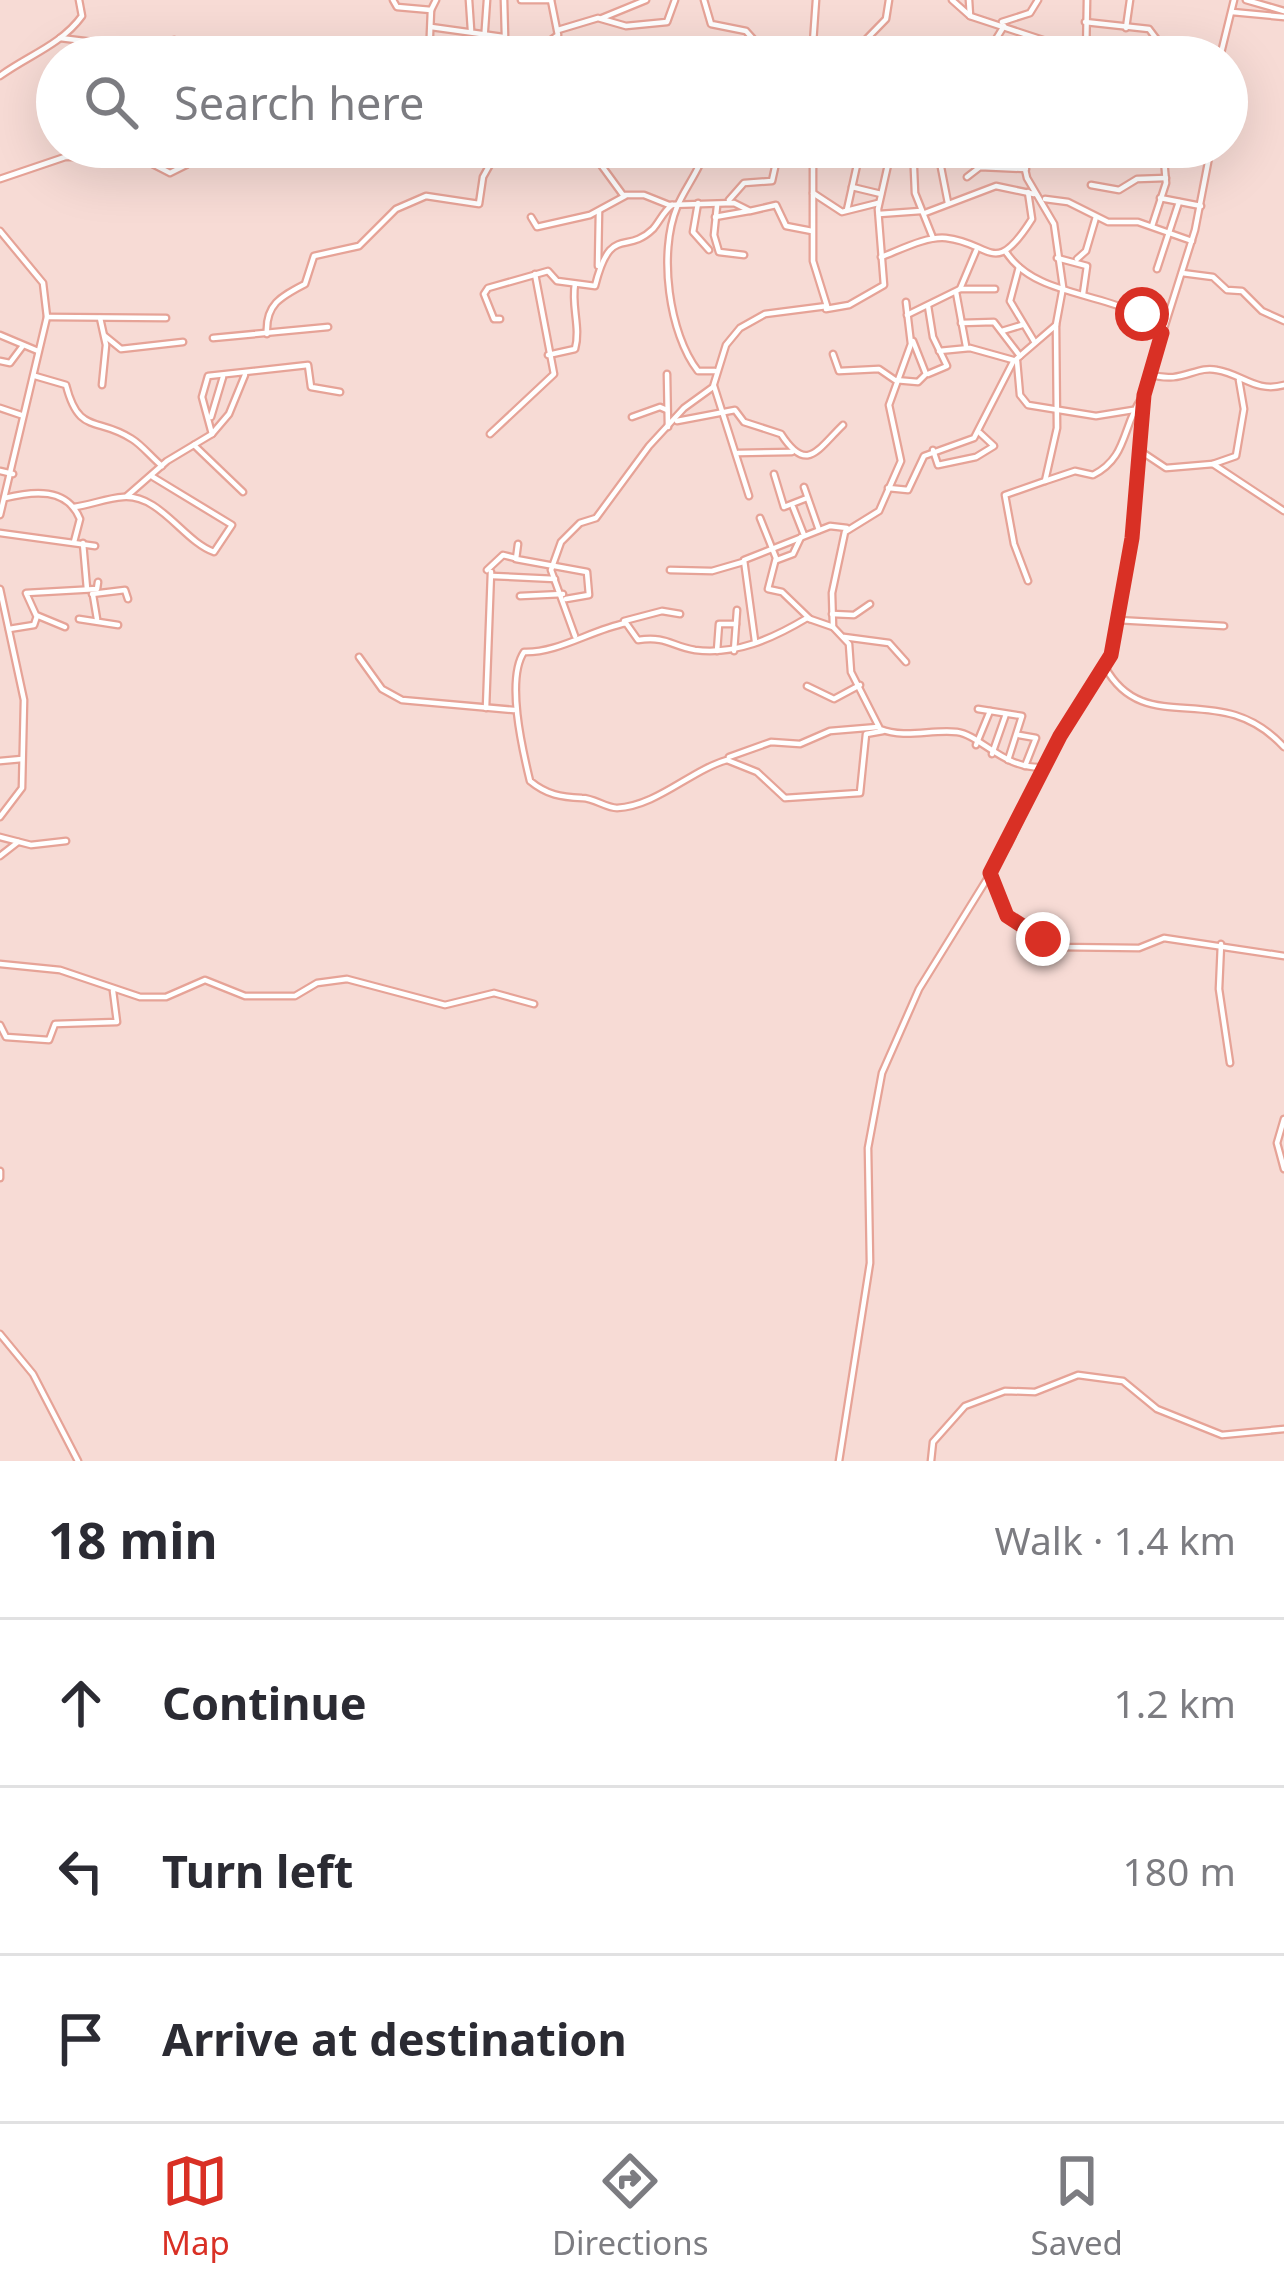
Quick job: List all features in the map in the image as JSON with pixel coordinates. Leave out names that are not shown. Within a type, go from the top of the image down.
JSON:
[{"type":"street","points":[[62,36],[81,17],[79,0]]},
{"type":"street","points":[[393,0],[397,7],[431,10]]},
{"type":"street","points":[[430,36],[436,0]]},
{"type":"street","points":[[469,0],[471,33]]},
{"type":"street","points":[[486,35],[487,0]]},
{"type":"street","points":[[504,0],[505,36]]},
{"type":"street","points":[[520,0],[551,0],[558,30]]},
{"type":"street","points":[[553,36],[558,30],[602,19],[646,0]]},
{"type":"street","points":[[602,19],[626,26],[666,22],[675,0]]},
{"type":"street","points":[[704,0],[711,24],[746,31],[748,36]]},
{"type":"street","points":[[813,36],[816,0]]},
{"type":"street","points":[[866,36],[886,19],[889,0]]},
{"type":"street","points":[[952,0],[970,16],[1034,36]]},
{"type":"street","points":[[957,8],[967,0],[970,16]]},
{"type":"street","points":[[996,22],[1028,14],[1038,0]]},
{"type":"street","points":[[1085,36],[1087,0]]},
{"type":"street","points":[[1126,28],[1130,0]]},
{"type":"street","points":[[1226,36],[1234,0]]},
{"type":"street","points":[[1246,0],[1284,14]]},
{"type":"street","points":[[1232,12],[1284,14]]},
{"type":"street","points":[[1085,22],[1149,29],[1154,36]]},
{"type":"street","points":[[998,36],[1004,26]]},
{"type":"street","points":[[431,27],[491,36]]},
{"type":"street","points":[[0,76],[36,53]]},
{"type":"street","points":[[0,179],[36,167]]},
{"type":"street","points":[[267,334],[268,313],[284,294],[305,284],[314,256],[359,246],[396,208],[426,196],[479,204],[488,168]]},
{"type":"street","points":[[606,168],[612,187],[625,196]]},
{"type":"street","points":[[598,266],[615,242],[652,230],[675,205],[694,168]]},
{"type":"street","points":[[744,255],[721,254],[715,217],[744,183],[773,180],[774,168]]},
{"type":"street","points":[[811,168],[812,231],[826,309]]},
{"type":"street","points":[[848,210],[856,168]]},
{"type":"street","points":[[749,496],[714,386],[728,342],[752,321],[849,305],[882,288],[878,214],[888,168]]},
{"type":"street","points":[[914,168],[914,188],[933,238]]},
{"type":"street","points":[[942,168],[948,203]]},
{"type":"street","points":[[967,177],[975,168]]},
{"type":"street","points":[[1008,168],[1026,169],[1043,199],[1054,224],[1063,287],[1056,325],[1058,409],[1045,481]]},
{"type":"street","points":[[1152,226],[1165,168]]},
{"type":"street","points":[[839,1461],[871,1263],[868,1148],[882,1073],[919,989],[1105,667],[1132,538],[1144,395],[1192,242],[1207,168]]},
{"type":"street","points":[[1091,185],[1119,190],[1137,179],[1166,178]]},
{"type":"street","points":[[878,214],[924,212],[996,186],[1068,202],[1096,217],[1152,226],[1192,242]]},
{"type":"street","points":[[852,187],[882,199]]},
{"type":"street","points":[[810,188],[824,203],[848,210],[882,199]]},
{"type":"street","points":[[881,257],[933,238],[960,241],[976,251],[1005,250],[1034,214],[1028,192]]},
{"type":"street","points":[[531,217],[539,228],[599,212],[625,196],[644,195],[675,205],[698,203],[749,211]]},
{"type":"street","points":[[1160,198],[1201,206]]},
{"type":"street","points":[[1157,269],[1179,202]]},
{"type":"street","points":[[698,203],[693,232],[709,250]]},
{"type":"street","points":[[675,205],[666,257],[673,313],[697,370],[716,371]]},
{"type":"street","points":[[715,217],[778,206],[785,226],[812,231]]},
{"type":"street","points":[[500,319],[494,320],[484,290],[549,272],[556,281],[596,286],[599,212]]},
{"type":"street","points":[[1075,260],[1086,251],[1096,217]]},
{"type":"street","points":[[0,231],[42,281],[47,317],[0,515]]},
{"type":"street","points":[[1005,250],[1019,267],[1142,314],[1162,333]]},
{"type":"street","points":[[966,348],[958,291],[976,251]]},
{"type":"street","points":[[1058,257],[1088,268],[1083,295]]},
{"type":"street","points":[[1019,267],[1010,295],[1022,325],[1035,341]]},
{"type":"street","points":[[1182,273],[1213,277],[1226,290],[1242,291],[1284,321]]},
{"type":"street","points":[[490,434],[553,376],[535,274]]},
{"type":"street","points":[[548,355],[575,349],[579,334],[572,309],[575,284]]},
{"type":"street","points":[[906,315],[958,291],[994,289]]},
{"type":"street","points":[[906,302],[911,337],[926,374]]},
{"type":"street","points":[[833,355],[838,371],[878,369],[895,380],[918,382],[946,367],[928,306]]},
{"type":"street","points":[[47,317],[166,318]]},
{"type":"street","points":[[100,318],[105,336],[102,385]]},
{"type":"street","points":[[961,323],[991,321],[1001,331],[1017,358],[1024,403],[1099,416],[1133,410]]},
{"type":"street","points":[[1001,331],[1022,325]]},
{"type":"street","points":[[888,488],[908,490],[920,460],[933,450],[971,440],[1017,358],[1056,325]]},
{"type":"street","points":[[213,338],[328,327]]},
{"type":"street","points":[[0,335],[38,351]]},
{"type":"street","points":[[105,336],[121,349],[183,342]]},
{"type":"street","points":[[670,570],[712,571],[819,530],[850,527],[878,513],[902,452],[890,418],[895,380],[911,337]]},
{"type":"street","points":[[0,361],[10,363],[22,346]]},
{"type":"street","points":[[939,351],[966,348],[1017,358]]},
{"type":"street","points":[[211,418],[203,404],[206,379],[308,365],[311,387],[340,392]]},
{"type":"street","points":[[1149,374],[1174,379],[1213,369],[1267,388],[1284,385]]},
{"type":"street","points":[[667,374],[668,427]]},
{"type":"street","points":[[3,500],[41,492],[74,506],[127,496],[162,466],[212,434],[229,414],[245,375]]},
{"type":"street","points":[[34,376],[65,385],[70,407],[81,418],[133,439],[162,466]]},
{"type":"street","points":[[212,434],[211,418],[224,377]]},
{"type":"street","points":[[1139,450],[1167,468],[1213,464],[1236,456],[1244,409],[1239,379]]},
{"type":"street","points":[[677,422],[684,408],[714,386]]},
{"type":"street","points":[[1028,581],[1014,544],[1005,495],[1076,471],[1092,475],[1111,465],[1124,446],[1133,410],[1144,395]]},
{"type":"street","points":[[632,417],[659,407],[667,410]]},
{"type":"street","points":[[0,408],[21,415]]},
{"type":"street","points":[[575,636],[551,561],[580,523],[595,519],[618,494],[643,454],[668,427],[736,410],[743,422],[780,433],[792,452]]},
{"type":"street","points":[[738,453],[803,456],[822,450],[843,425]]},
{"type":"street","points":[[933,450],[937,464],[991,452],[993,444],[979,432]]},
{"type":"street","points":[[194,446],[243,492]]},
{"type":"street","points":[[1213,464],[1284,511]]},
{"type":"street","points":[[0,471],[13,474]]},
{"type":"street","points":[[774,474],[784,506],[807,498]]},
{"type":"street","points":[[127,496],[163,513],[196,545],[214,552],[232,524],[152,477]]},
{"type":"street","points":[[804,487],[819,530]]},
{"type":"street","points":[[74,506],[81,521],[74,542]]},
{"type":"street","points":[[776,560],[793,554],[802,536],[792,506]]},
{"type":"street","points":[[760,518],[776,560],[767,589],[782,592],[810,619],[832,627],[849,646],[850,671],[880,729]]},
{"type":"street","points":[[832,627],[832,590],[850,527]]},
{"type":"street","points":[[0,533],[95,546]]},
{"type":"street","points":[[83,543],[98,621]]},
{"type":"street","points":[[515,558],[518,544]]},
{"type":"street","points":[[486,708],[490,573],[503,555],[551,561],[587,573],[590,595],[520,596]]},
{"type":"street","points":[[743,562],[754,641]]},
{"type":"street","points":[[490,573],[555,579]]},
{"type":"street","points":[[90,591],[98,582]]},
{"type":"street","points":[[0,589],[24,698],[22,788],[0,817]]},
{"type":"street","points":[[64,627],[37,616],[27,604],[27,592],[125,590],[128,599]]},
{"type":"street","points":[[832,614],[854,615],[870,604]]},
{"type":"street","points":[[680,614],[663,610],[522,654],[514,710],[530,781],[560,797],[617,808],[658,795],[724,760],[771,742],[796,745],[830,731],[880,729],[958,732],[992,754],[1025,766],[1046,767]]},
{"type":"street","points":[[734,651],[736,610]]},
{"type":"street","points":[[9,628],[34,625],[37,616]]},
{"type":"street","points":[[79,619],[118,625]]},
{"type":"street","points":[[619,625],[627,624],[638,640],[664,637],[687,648],[734,651],[810,619]]},
{"type":"street","points":[[1117,620],[1224,626]]},
{"type":"street","points":[[717,651],[719,624],[736,624]]},
{"type":"street","points":[[839,636],[889,643],[907,662]]},
{"type":"street","points":[[359,656],[381,688],[402,700],[514,710]]},
{"type":"street","points":[[1105,667],[1130,698],[1154,706],[1225,709],[1251,718],[1284,747]]},
{"type":"street","points":[[807,686],[834,699],[860,685]]},
{"type":"street","points":[[978,709],[1022,716],[1008,760]]},
{"type":"street","points":[[976,745],[991,711]]},
{"type":"street","points":[[992,754],[1006,713]]},
{"type":"street","points":[[724,760],[750,768],[785,798],[860,793],[866,734],[880,729]]},
{"type":"street","points":[[1017,735],[1036,738],[1025,766]]},
{"type":"street","points":[[0,761],[22,758]]},
{"type":"street","points":[[0,837],[18,842],[66,841]]},
{"type":"street","points":[[0,856],[18,842]]},
{"type":"street","points":[[990,873],[1007,916],[1056,947],[1138,948],[1161,938],[1284,956]]},
{"type":"street","points":[[1221,944],[1220,989],[1230,1063]]},
{"type":"street","points":[[0,964],[59,970],[113,991],[166,998],[206,980],[242,996],[269,998],[350,979],[445,1005],[494,993],[534,1004]]},
{"type":"street","points":[[0,1025],[6,1037],[49,1040],[55,1024],[117,1022],[113,991]]},
{"type":"street","points":[[1284,1119],[1277,1143],[1284,1169]]},
{"type":"street","points":[[0,1334],[33,1374],[78,1461]]},
{"type":"street","points":[[931,1461],[933,1442],[965,1406],[1005,1391],[1035,1392],[1078,1375],[1123,1381],[1157,1408],[1222,1435],[1284,1429]]},
{"type":"route","points":[[1043,939],[1007,916],[990,873],[1060,736],[1111,655],[1116,605],[1132,538],[1144,395],[1162,333],[1142,314]]}]
